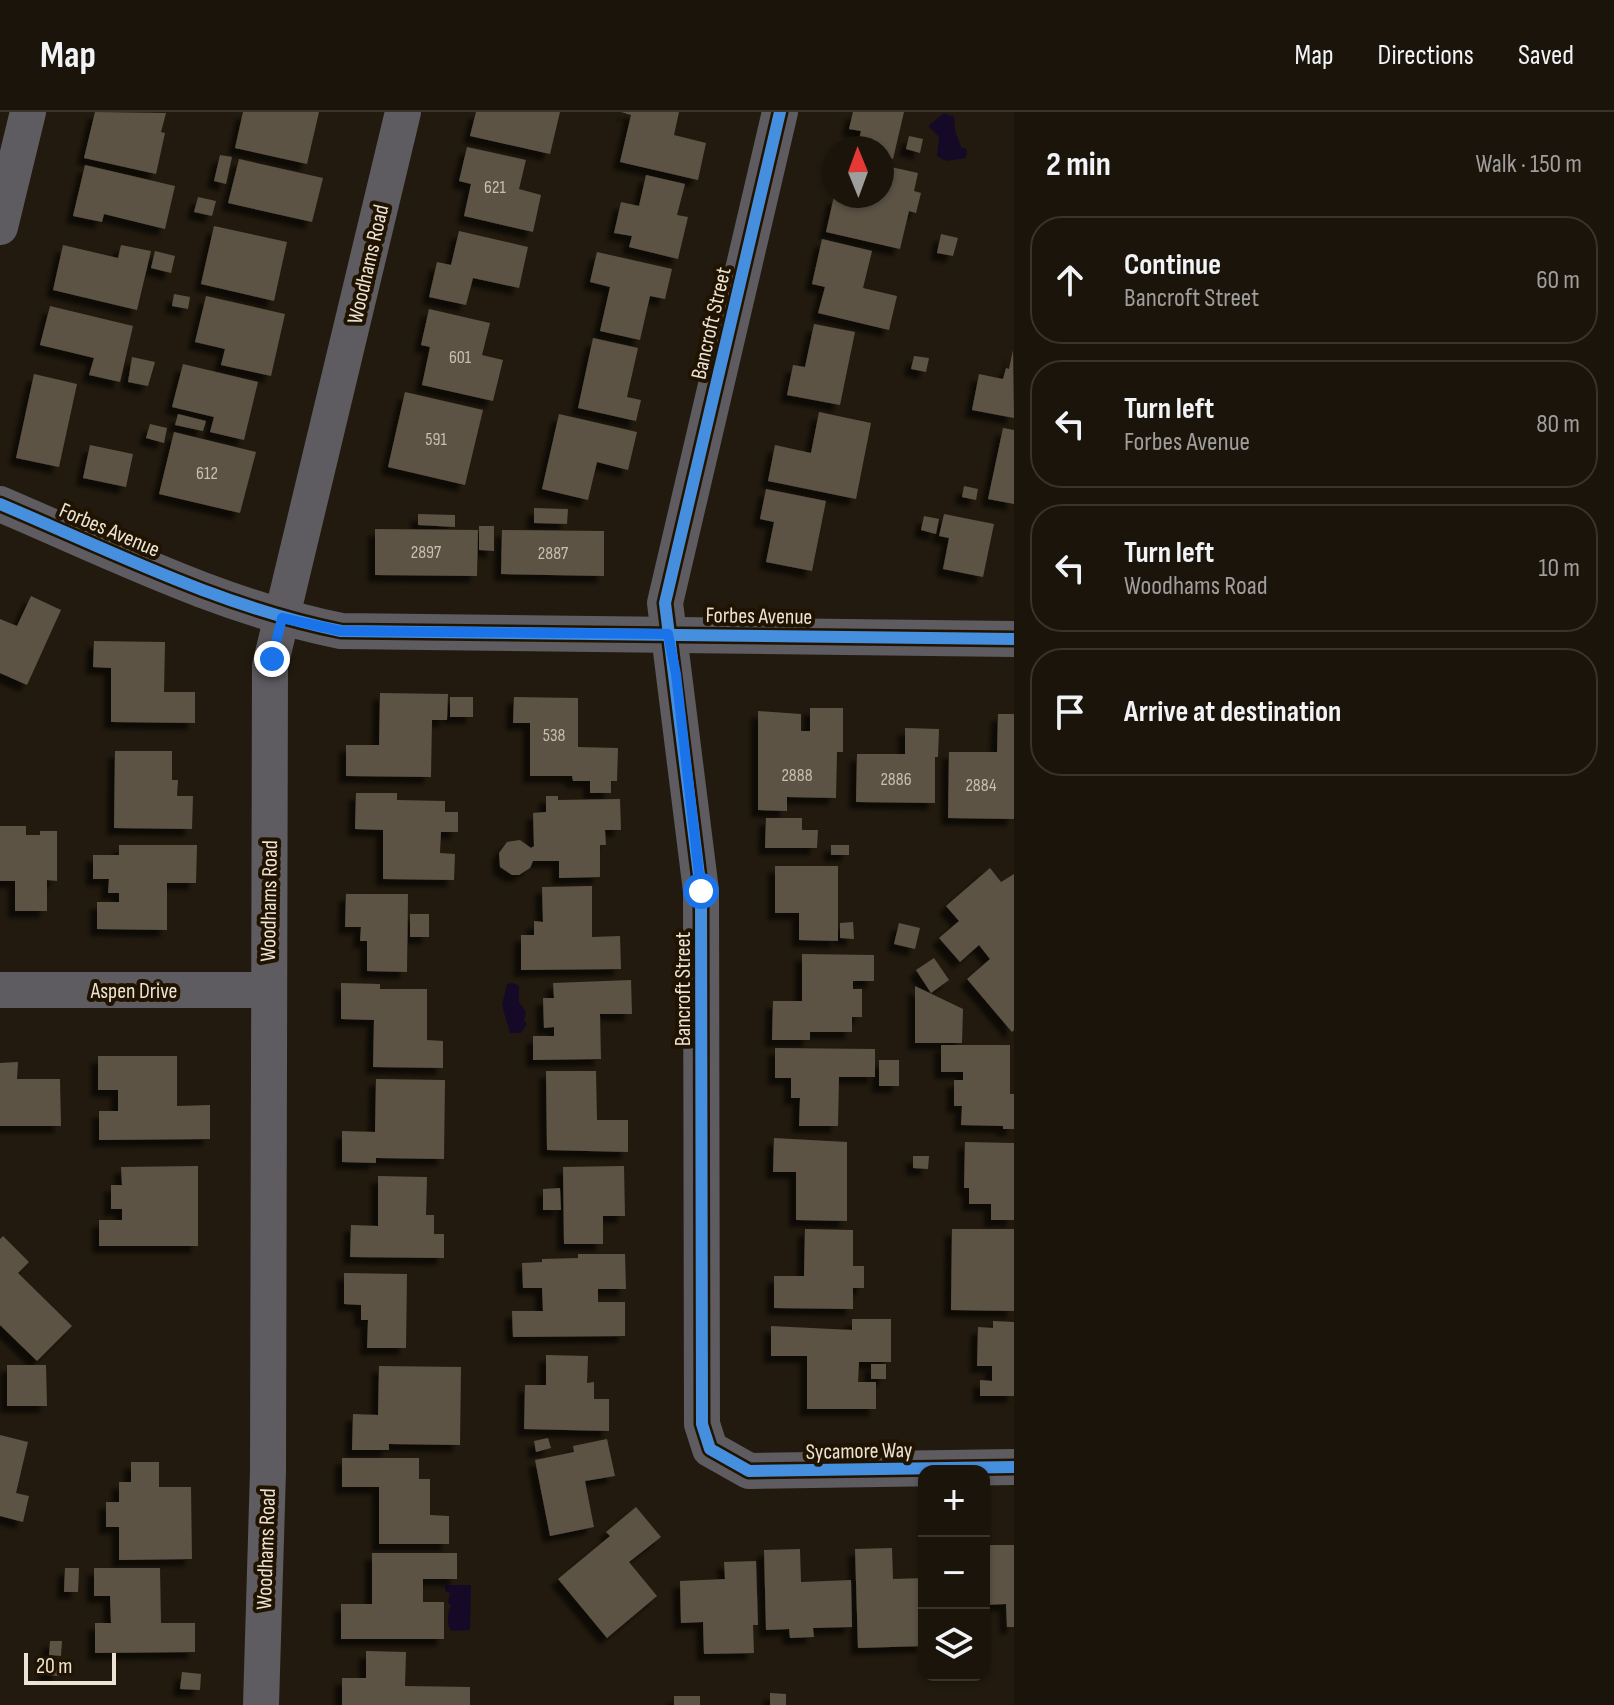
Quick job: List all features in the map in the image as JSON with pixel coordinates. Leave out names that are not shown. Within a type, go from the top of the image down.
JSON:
[{"type":"street","points":[[0,227],[28,112]]},
{"type":"street","name":"Woodhams Road","points":[[261,1705],[268,1456],[270,666],[403,112]]},
{"type":"street","name":"Bancroft Street","points":[[710,1449],[702,1424],[701,891],[665,603],[780,112]]},
{"type":"street","name":"Forbes Avenue","points":[[0,504],[228,600],[282,618],[341,631],[1014,639]]},
{"type":"street","name":"Aspen Drive","points":[[0,990],[267,990]]},
{"type":"street","name":"Sycamore Way","points":[[710,1449],[749,1471],[1014,1467]]},
{"type":"shaded area","points":[[944,113],[954,117],[961,147],[967,149],[966,158],[946,161],[937,156],[939,137],[928,126]]},
{"type":"shaded area","points":[[507,984],[519,986],[519,1002],[526,1012],[524,1020],[527,1024],[521,1033],[510,1033],[502,1005]]},
{"type":"shaded area","points":[[445,1585],[471,1585],[470,1630],[451,1631],[448,1618],[450,1593],[445,1591]]},
{"type":"building","points":[[95,112],[166,113],[156,174],[84,158]]},
{"type":"building","points":[[243,112],[319,112],[307,164],[235,148]]},
{"type":"building","points":[[476,112],[560,112],[550,154],[470,136]]},
{"type":"building","points":[[621,112],[679,112],[674,135],[706,143],[698,180],[620,162],[631,115]]},
{"type":"building","points":[[853,112],[904,112],[894,155],[894,136],[860,136],[861,131],[849,129]]},
{"type":"building","points":[[909,136],[923,139],[920,153],[906,149]]},
{"type":"building","points":[[467,147],[526,160],[519,189],[541,195],[533,232],[464,216],[471,184],[459,181]]},
{"type":"building","points":[[220,155],[232,157],[226,184],[214,181]]},
{"type":"building","points":[[239,159],[323,178],[312,222],[228,203]]},
{"type":"building","points":[[85,165],[175,186],[165,229],[104,214],[102,222],[73,216]]},
{"type":"building","points":[[894,168],[918,173],[914,191],[921,193],[916,213],[909,211],[900,249],[826,232],[831,208],[894,208]]},
{"type":"building","points":[[646,175],[685,184],[677,215],[688,217],[678,259],[629,247],[632,236],[614,233],[621,202],[639,206]]},
{"type":"building","points":[[198,197],[216,201],[212,216],[194,212]]},
{"type":"building","points":[[214,226],[287,242],[274,301],[201,284]]},
{"type":"building","points":[[459,231],[528,247],[519,288],[473,278],[466,305],[429,297],[437,262],[451,265]]},
{"type":"building","points":[[941,234],[958,238],[953,256],[937,253]]},
{"type":"building","points":[[822,239],[872,251],[863,288],[897,296],[889,330],[818,313],[825,287],[812,284]]},
{"type":"building","points":[[63,245],[118,258],[121,245],[151,251],[137,310],[53,290]]},
{"type":"building","points":[[155,251],[175,256],[171,273],[151,268]]},
{"type":"building","points":[[597,252],[672,269],[665,299],[650,296],[640,340],[600,331],[610,287],[590,282]]},
{"type":"building","points":[[174,294],[190,297],[188,309],[172,306]]},
{"type":"building","points":[[206,296],[285,314],[271,376],[221,365],[225,349],[195,342]]},
{"type":"building","points":[[50,306],[133,326],[120,382],[89,375],[94,358],[40,345]]},
{"type":"building","points":[[429,309],[490,323],[482,355],[503,360],[493,401],[422,385],[430,347],[421,345]]},
{"type":"building","points":[[814,324],[855,332],[840,405],[787,395],[793,365],[805,367]]},
{"type":"building","points":[[593,338],[638,348],[627,397],[641,400],[636,421],[578,408]]},
{"type":"building","points":[[1013,350],[1014,418],[972,410],[979,374],[1003,379],[1006,368],[1009,369]]},
{"type":"building","points":[[914,356],[929,358],[926,372],[911,369]]},
{"type":"building","points":[[132,357],[155,362],[148,386],[128,382]]},
{"type":"building","points":[[183,364],[258,382],[244,440],[210,432],[214,417],[172,407]]},
{"type":"building","points":[[34,374],[77,384],[59,467],[16,458]]},
{"type":"building","points":[[405,392],[483,410],[465,485],[388,467]]},
{"type":"building","points":[[819,412],[871,423],[856,499],[768,481],[775,445],[811,453]]},
{"type":"building","points":[[178,414],[206,421],[203,431],[175,425]]},
{"type":"building","points":[[559,414],[637,432],[628,470],[597,462],[588,500],[542,489]]},
{"type":"building","points":[[150,424],[167,428],[164,443],[146,438]]},
{"type":"building","points":[[1003,428],[1014,430],[1014,504],[988,499]]},
{"type":"building","points":[[174,432],[256,452],[240,513],[159,494]]},
{"type":"building","points":[[90,445],[133,454],[126,487],[83,478]]},
{"type":"building","points":[[964,486],[978,489],[976,500],[962,497]]},
{"type":"building","points":[[766,489],[826,501],[812,571],[766,562],[774,522],[760,519]]},
{"type":"building","points":[[534,508],[568,509],[567,524],[534,523]]},
{"type":"building","points":[[418,514],[455,515],[455,527],[418,525]]},
{"type":"building","points":[[944,514],[994,524],[983,577],[943,569],[949,538],[939,536]]},
{"type":"building","points":[[924,516],[939,519],[936,534],[921,530]]},
{"type":"building","points":[[479,526],[494,526],[494,551],[479,550]]},
{"type":"building","points":[[375,529],[478,530],[477,576],[375,575]]},
{"type":"building","points":[[502,530],[604,531],[604,576],[501,574]]},
{"type":"building","points":[[31,596],[61,610],[27,685],[0,673],[0,619],[17,626]]},
{"type":"building","points":[[94,641],[165,642],[164,692],[195,692],[195,723],[111,722],[111,668],[93,667]]},
{"type":"building","points":[[380,693],[448,694],[447,720],[432,720],[431,777],[346,776],[346,745],[379,745]]},
{"type":"building","points":[[450,697],[473,697],[473,717],[450,717]]},
{"type":"building","points":[[514,697],[578,698],[578,747],[618,748],[617,781],[611,781],[611,793],[590,793],[590,781],[573,781],[572,776],[530,776],[530,723],[513,723]]},
{"type":"building","points":[[810,708],[843,708],[843,752],[837,752],[836,798],[787,797],[787,811],[758,810],[758,711],[801,714],[801,731],[810,731]]},
{"type":"building","points":[[998,714],[1014,714],[1014,819],[948,818],[949,752],[997,752]]},
{"type":"building","points":[[905,728],[939,729],[938,757],[935,757],[935,803],[856,802],[857,754],[905,754]]},
{"type":"building","points":[[115,751],[172,751],[172,780],[178,780],[177,796],[193,796],[192,829],[114,828]]},
{"type":"building","points":[[356,793],[397,793],[397,800],[445,801],[445,812],[458,812],[458,832],[441,832],[440,853],[455,854],[454,880],[383,879],[383,830],[355,829]]},
{"type":"building","points":[[546,796],[558,796],[558,800],[620,799],[621,830],[605,830],[606,845],[600,845],[600,877],[559,878],[559,861],[533,861],[530,868],[519,875],[512,875],[500,867],[499,853],[507,842],[520,840],[531,848],[534,846],[533,813],[546,812]]},
{"type":"building","points":[[766,818],[802,818],[802,830],[818,830],[817,848],[765,848]]},
{"type":"building","points":[[0,826],[26,826],[26,835],[57,831],[57,881],[47,880],[47,911],[15,911],[15,881],[0,881]]},
{"type":"building","points":[[119,845],[197,845],[196,883],[167,883],[167,930],[97,929],[97,902],[119,902],[119,893],[108,893],[109,879],[93,879],[93,855],[119,855]]},
{"type":"building","points":[[831,845],[849,845],[849,855],[831,855]]},
{"type":"building","points":[[775,866],[838,866],[838,941],[799,940],[799,913],[775,913]]},
{"type":"building","points":[[990,868],[1001,882],[1014,874],[1012,1032],[967,979],[990,959],[979,945],[960,962],[939,938],[959,921],[946,906]]},
{"type":"building","points":[[592,886],[592,937],[620,936],[621,969],[521,970],[521,935],[534,935],[534,921],[543,922],[542,887]]},
{"type":"building","points":[[346,894],[408,894],[407,972],[367,971],[367,941],[360,941],[361,927],[345,927]]},
{"type":"building","points":[[410,914],[429,914],[429,937],[410,937]]},
{"type":"building","points":[[853,922],[854,939],[840,938],[840,923]]},
{"type":"building","points":[[899,923],[920,928],[915,949],[894,944]]},
{"type":"building","points":[[802,954],[874,955],[874,981],[853,981],[853,989],[862,989],[862,1017],[852,1017],[852,1032],[810,1032],[810,1040],[772,1040],[773,1001],[802,1001]]},
{"type":"building","points":[[934,958],[949,980],[931,993],[916,970]]},
{"type":"building","points":[[631,980],[632,1014],[600,1014],[601,1059],[533,1060],[533,1036],[554,1036],[554,1027],[544,1028],[543,998],[554,998],[553,983]]},
{"type":"building","points":[[341,983],[380,984],[380,989],[427,989],[427,1040],[443,1041],[443,1068],[373,1067],[374,1020],[341,1019]]},
{"type":"building","points":[[915,986],[963,1009],[962,1043],[915,1043]]},
{"type":"building","points":[[941,1045],[1010,1045],[1014,1129],[961,1125],[962,1106],[954,1106],[954,1080],[963,1080],[963,1072],[941,1072]]},
{"type":"building","points":[[775,1048],[875,1049],[875,1077],[839,1077],[838,1126],[799,1126],[800,1098],[791,1098],[791,1078],[775,1078]]},
{"type":"building","points":[[98,1056],[177,1056],[177,1106],[210,1105],[210,1139],[99,1140],[99,1111],[118,1111],[118,1090],[98,1090]]},
{"type":"building","points":[[879,1060],[899,1060],[899,1086],[879,1086]]},
{"type":"building","points":[[18,1062],[17,1079],[60,1079],[61,1126],[0,1126],[0,1063]]},
{"type":"building","points":[[546,1071],[596,1071],[597,1120],[628,1120],[628,1152],[547,1150]]},
{"type":"building","points":[[376,1079],[445,1080],[444,1159],[376,1158],[376,1163],[342,1162],[342,1131],[375,1132]]},
{"type":"building","points":[[774,1138],[847,1142],[847,1221],[796,1220],[796,1172],[773,1172]]},
{"type":"building","points":[[965,1142],[1014,1143],[1014,1220],[991,1220],[991,1204],[969,1204],[969,1188],[964,1188]]},
{"type":"building","points":[[913,1156],[929,1156],[928,1169],[913,1168]]},
{"type":"building","points":[[198,1166],[198,1246],[99,1246],[99,1220],[122,1220],[122,1209],[111,1209],[111,1185],[122,1185],[121,1167]]},
{"type":"building","points":[[624,1166],[625,1216],[603,1216],[603,1244],[564,1244],[563,1167]]},
{"type":"building","points":[[378,1176],[427,1177],[426,1215],[434,1215],[434,1234],[444,1234],[444,1258],[350,1257],[351,1225],[378,1226]]},
{"type":"building","points":[[560,1188],[561,1210],[543,1210],[543,1189]]},
{"type":"building","points":[[805,1229],[853,1230],[853,1266],[864,1266],[864,1288],[853,1288],[853,1309],[774,1308],[774,1276],[804,1276]]},
{"type":"building","points":[[952,1229],[1014,1229],[1014,1311],[951,1310]]},
{"type":"building","points":[[3,1236],[29,1262],[18,1273],[72,1326],[37,1361],[0,1325],[0,1239]]},
{"type":"building","points":[[578,1254],[625,1254],[626,1289],[598,1289],[598,1302],[625,1302],[625,1336],[513,1337],[512,1311],[543,1311],[542,1288],[523,1288],[522,1263],[578,1258]]},
{"type":"building","points":[[344,1273],[407,1274],[406,1348],[367,1348],[368,1320],[361,1320],[361,1305],[344,1304]]},
{"type":"building","points":[[852,1319],[891,1319],[891,1362],[859,1362],[858,1382],[876,1382],[876,1409],[807,1409],[807,1356],[771,1356],[771,1326],[852,1330]]},
{"type":"building","points":[[993,1321],[1014,1322],[1014,1396],[980,1396],[980,1380],[992,1381],[992,1366],[977,1366],[978,1327],[993,1328]]},
{"type":"building","points":[[546,1355],[588,1356],[587,1383],[594,1382],[594,1399],[609,1399],[609,1431],[524,1429],[525,1385],[546,1385]]},
{"type":"building","points":[[871,1364],[886,1364],[886,1379],[871,1379]]},
{"type":"building","points":[[7,1365],[46,1365],[47,1406],[7,1406]]},
{"type":"building","points":[[379,1366],[461,1367],[460,1445],[389,1444],[389,1450],[352,1450],[353,1414],[378,1415]]},
{"type":"building","points":[[0,1435],[28,1442],[16,1493],[29,1496],[23,1522],[0,1516]]},
{"type":"building","points":[[548,1438],[551,1448],[536,1452],[534,1441]]},
{"type":"building","points":[[607,1439],[615,1476],[585,1481],[594,1527],[550,1536],[535,1460],[574,1452],[573,1446]]},
{"type":"building","points":[[342,1458],[419,1458],[419,1479],[430,1479],[430,1515],[449,1516],[449,1544],[379,1544],[379,1487],[342,1487]]},
{"type":"building","points":[[131,1462],[159,1462],[159,1487],[191,1487],[192,1559],[119,1560],[119,1527],[106,1527],[106,1502],[119,1502],[119,1482],[131,1482]]},
{"type":"building","points":[[636,1507],[661,1537],[629,1562],[657,1596],[607,1638],[558,1579],[610,1536],[606,1532]]},
{"type":"building","points":[[990,1545],[1014,1545],[1014,1627],[1007,1627],[1006,1604],[990,1605]]},
{"type":"building","points":[[892,1548],[893,1579],[918,1578],[918,1646],[858,1648],[855,1549]]},
{"type":"building","points":[[800,1549],[801,1582],[851,1580],[852,1627],[813,1628],[814,1637],[790,1638],[789,1629],[766,1630],[764,1550]]},
{"type":"building","points":[[372,1553],[457,1553],[457,1579],[423,1579],[423,1602],[444,1602],[444,1639],[341,1639],[341,1604],[372,1604]]},
{"type":"building","points":[[756,1561],[758,1625],[753,1625],[754,1653],[704,1654],[703,1622],[681,1623],[680,1581],[725,1579],[724,1562]]},
{"type":"building","points":[[65,1568],[79,1568],[78,1592],[64,1592]]},
{"type":"building","points":[[94,1568],[160,1568],[161,1623],[195,1623],[195,1652],[95,1653],[95,1623],[111,1623],[110,1596],[94,1596]]},
{"type":"building","points":[[50,1641],[62,1641],[61,1656],[49,1655]]},
{"type":"building","points":[[366,1651],[406,1652],[405,1686],[470,1687],[470,1705],[342,1705],[342,1678],[366,1678]]},
{"type":"building","points":[[47,1661],[60,1662],[59,1676],[46,1675]]},
{"type":"building","points":[[182,1672],[201,1674],[200,1690],[180,1689]]},
{"type":"building","points":[[770,1693],[786,1694],[786,1705],[770,1705]]},
{"type":"building","points":[[674,1696],[700,1696],[700,1705],[674,1705]]},
{"type":"cycle path","points":[[780,112],[665,603],[701,891],[702,1424],[710,1449],[749,1471],[1014,1467]]},
{"type":"cycle path","points":[[0,504],[210,593],[296,621],[341,631],[1014,639]]},
{"type":"route","points":[[272,659],[282,618],[341,631],[668,634],[676,674],[701,891]]}]
